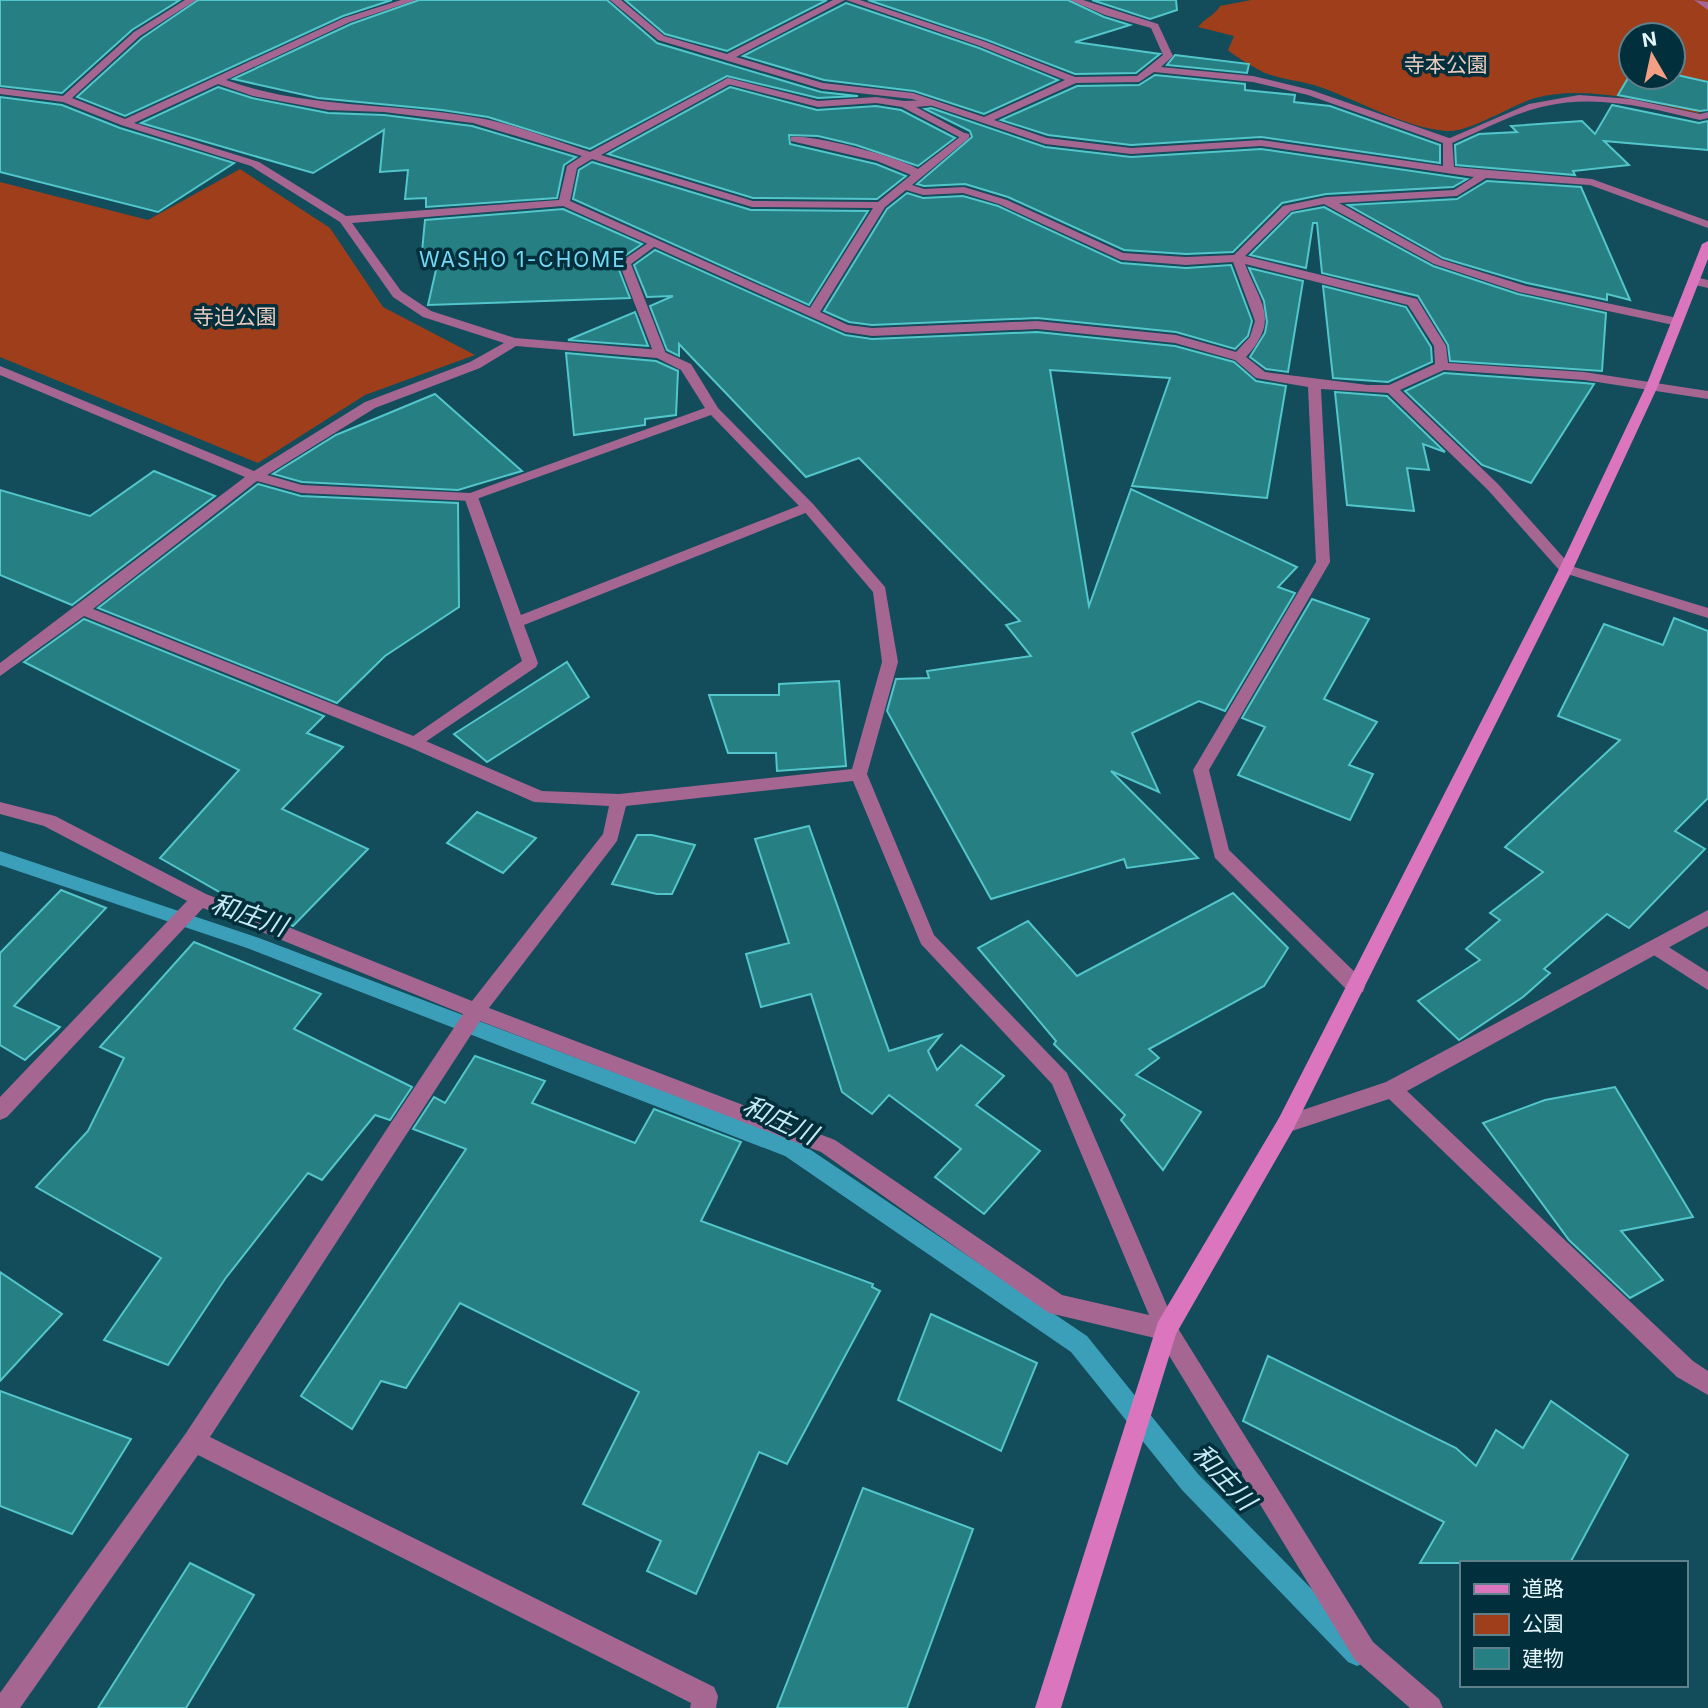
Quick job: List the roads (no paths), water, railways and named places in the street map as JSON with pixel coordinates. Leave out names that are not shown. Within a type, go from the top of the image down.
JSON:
[{"type":"street","points":[[65,99],[137,34],[191,0]]},
{"type":"street","points":[[125,122],[347,20],[411,0]]},
{"type":"street","points":[[615,0],[661,38],[822,86],[913,96],[1045,141],[1131,151],[1261,143],[1484,175],[1592,182],[1708,225]]},
{"type":"street","points":[[729,57],[840,0]]},
{"type":"street","points":[[851,0],[983,44],[1074,80],[1139,79],[1168,56],[1154,26],[1075,0]]},
{"type":"street","points":[[1699,0],[1708,7]]},
{"type":"street","points":[[1154,69],[1253,79],[1300,90],[1448,141],[1520,112],[1560,100],[1634,101],[1700,117],[1708,115]]},
{"type":"street","points":[[217,80],[253,93],[328,107],[384,109],[474,120],[752,204],[881,205]]},
{"type":"street","points":[[983,121],[1074,80]]},
{"type":"street","points":[[564,203],[572,166],[728,81],[818,104],[876,100],[904,104],[934,103]]},
{"type":"street","points":[[0,91],[65,99],[125,122],[255,164],[344,220],[397,293],[427,314],[514,342],[660,354],[686,367],[713,410],[808,508],[880,591],[890,662],[859,774],[927,939],[1060,1079],[1166,1330],[1364,1651],[1430,1708]]},
{"type":"street","points":[[813,313],[881,205],[965,136],[904,104]]},
{"type":"street","points":[[795,139],[898,162],[915,168],[918,175]]},
{"type":"street","points":[[1448,141],[1449,169]]},
{"type":"street","points":[[1237,258],[1287,208],[1326,200],[1457,193],[1484,175]]},
{"type":"street","points":[[905,186],[923,192],[964,190],[1003,202],[1121,256],[1186,261],[1237,258],[1413,302],[1440,346],[1442,366]]},
{"type":"street","points":[[1326,200],[1438,262],[1523,289],[1678,322]]},
{"type":"street","points":[[344,220],[564,203],[845,328],[872,332],[1037,325],[1176,339],[1239,357],[1261,375],[1314,384],[1391,389],[1442,366],[1584,376],[1708,395]]},
{"type":"street","points":[[654,242],[625,262],[660,354]]},
{"type":"street","points":[[1048,1708],[1166,1330],[1286,1124],[1566,569],[1652,386],[1678,322],[1701,283],[1708,244]]},
{"type":"street","points":[[1237,258],[1261,321],[1256,338],[1239,357]]},
{"type":"street","points":[[0,671],[255,476],[369,405],[475,365],[514,342]]},
{"type":"street","points":[[0,370],[255,476],[300,489],[471,497],[713,410]]},
{"type":"street","points":[[1314,384],[1323,562],[1201,770],[1221,853],[1356,986]]},
{"type":"street","points":[[1391,389],[1493,487],[1566,569],[1708,612]]},
{"type":"street","points":[[415,743],[530,663],[471,497]]},
{"type":"street","points":[[516,623],[808,508]]},
{"type":"street","points":[[82,610],[415,743],[540,797],[619,800],[859,774]]},
{"type":"street","points":[[5,1708],[194,1441],[477,1011],[611,836],[619,800]]},
{"type":"street","points":[[0,807],[49,821],[200,899],[477,1011],[828,1146],[1057,1306],[1166,1330]]},
{"type":"street","points":[[0,1111],[200,899]]},
{"type":"street","points":[[1286,1124],[1392,1089],[1708,917]]},
{"type":"street","points":[[1656,947],[1708,982]]},
{"type":"street","points":[[1392,1089],[1685,1369],[1708,1384]]},
{"type":"street","points":[[1685,1369],[1708,1371]]},
{"type":"street","points":[[194,1441],[705,1696],[703,1708]]},
{"type":"waterway","name":"和庄川","points":[[0,858],[253,943],[792,1149],[1079,1344],[1190,1482],[1357,1653]]},
{"type":"district","name":"WASHO 1-CHOME","points":[[523,260]]},
{"type":"park label","name":"寺本公園","points":[[1446,65]]},
{"type":"park label","name":"寺迫公園","points":[[235,317]]}]
